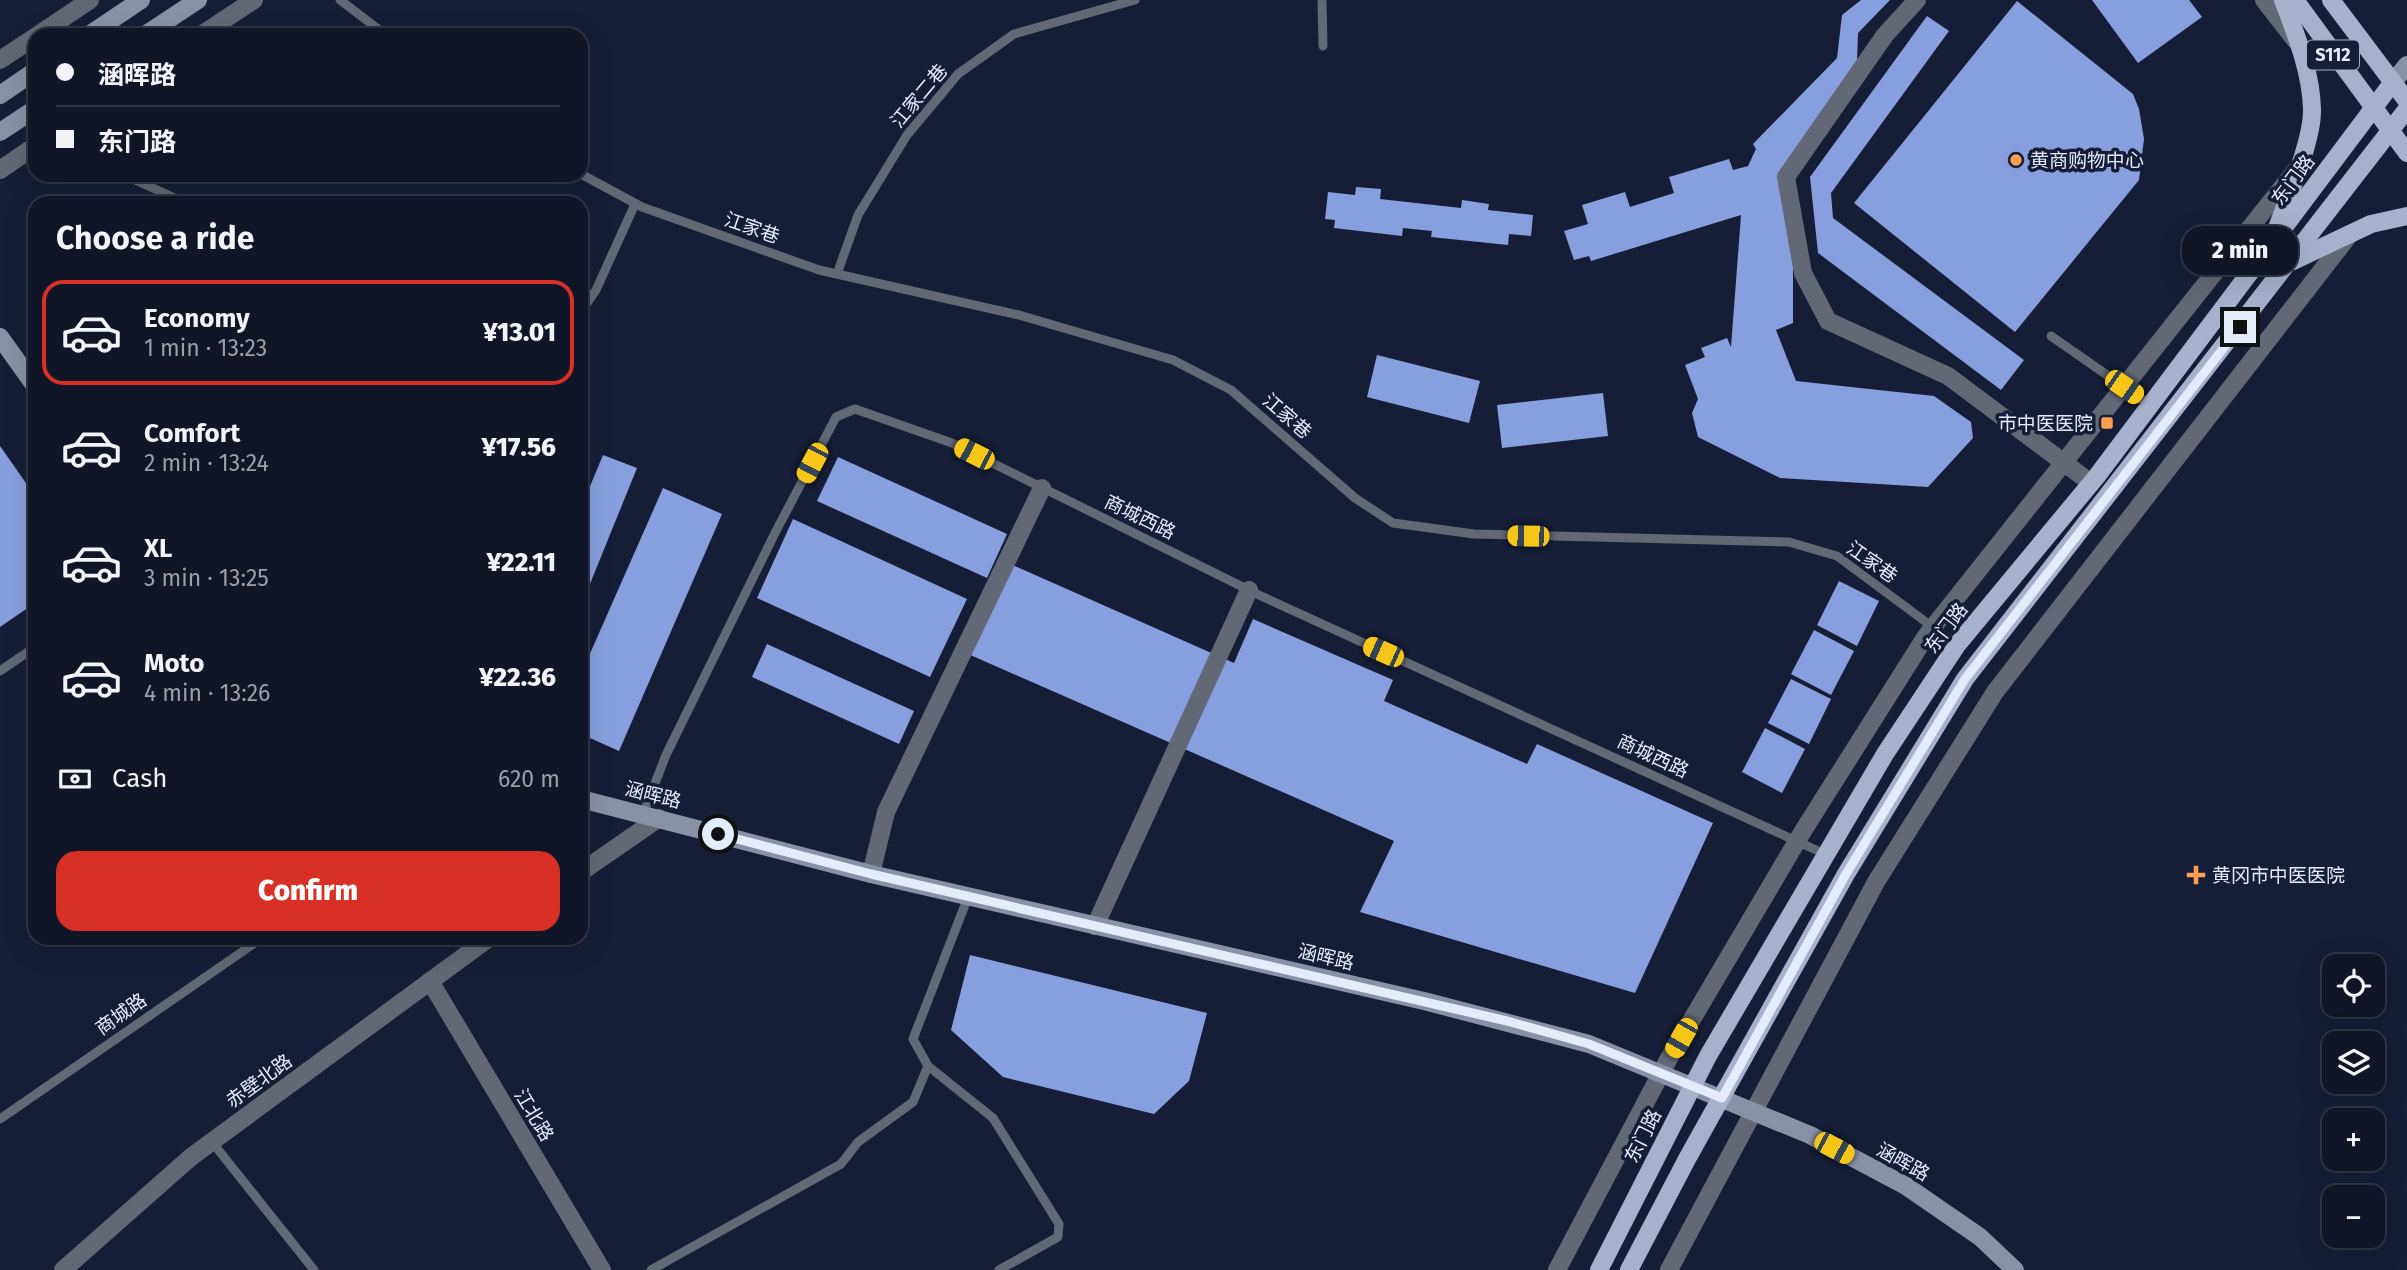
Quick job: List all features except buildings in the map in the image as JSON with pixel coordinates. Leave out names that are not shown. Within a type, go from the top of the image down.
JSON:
[{"type":"main road","points":[[2272,244],[2299,167],[2313,111],[2300,46],[2283,0]]},
{"type":"main road","name":"S112","points":[[2295,0],[2407,153]]},
{"type":"main road","name":"S112","points":[[2331,0],[2407,101]]},
{"type":"main road","name":"东门路","points":[[1599,1270],[1692,1086],[1885,754],[1957,645],[2091,484],[2393,82]]},
{"type":"main road","points":[[1629,1270],[1846,874],[1965,679],[2407,109]]},
{"type":"main road","points":[[2290,262],[2371,224],[2407,216]]},
{"type":"street","points":[[48,28],[90,0]]},
{"type":"street","points":[[99,28],[141,0]]},
{"type":"street","points":[[156,28],[198,0]]},
{"type":"street","points":[[212,28],[254,0]]},
{"type":"street","points":[[1917,0],[1885,35],[1786,177],[1803,273],[1828,321],[1948,376],[2091,484]]},
{"type":"street","points":[[2264,0],[2300,46]]},
{"type":"street","points":[[0,60],[28,41]]},
{"type":"street","name":"东门路","points":[[2393,82],[2407,65]]},
{"type":"street","points":[[0,94],[28,76]]},
{"type":"street","points":[[0,132],[28,114]]},
{"type":"street","points":[[0,170],[28,151]]},
{"type":"street","points":[[1557,1270],[1661,1073],[1797,841],[1933,627],[2299,167]]},
{"type":"street","points":[[1669,1270],[1876,882],[1995,692],[2350,234]]},
{"type":"street","points":[[0,337],[28,376]]},
{"type":"street","points":[[871,874],[886,812],[1042,488]]},
{"type":"street","points":[[1095,926],[1248,590]]},
{"type":"street","name":"涵晖路","points":[[588,801],[871,874],[1507,1021],[1589,1044],[1810,1135],[1906,1186],[1980,1237],[2015,1270]]},
{"type":"street","points":[[588,867],[651,816]]},
{"type":"street","name":"赤壁北路","points":[[63,1270],[191,1157],[479,945]]},
{"type":"street","name":"江北路","points":[[430,981],[602,1270]]},
{"type":"lane","points":[[340,0],[377,28]]},
{"type":"lane","name":"江家二巷","points":[[837,274],[858,215],[907,135],[958,74],[1014,34],[1135,0]]},
{"type":"lane","points":[[1322,0],[1323,46]]},
{"type":"lane","name":"江家巷","points":[[588,178],[635,204],[780,257],[837,274],[1019,315],[1173,360],[1231,390],[1355,498],[1394,523],[1474,534],[1789,542],[1837,556],[1957,645]]},
{"type":"lane","points":[[140,182],[170,196]]},
{"type":"lane","points":[[588,302],[596,290],[635,204]]},
{"type":"lane","points":[[2051,336],[2150,405]]},
{"type":"lane","name":"商城西路","points":[[651,816],[666,755],[775,533],[836,417],[855,408],[952,443],[1248,590],[1827,855]]},
{"type":"lane","points":[[0,671],[28,652]]},
{"type":"lane","points":[[968,897],[913,1039],[929,1066],[993,1118],[1059,1224],[1058,1237],[999,1270]]},
{"type":"lane","name":"商城路","points":[[0,1119],[252,945]]},
{"type":"lane","points":[[651,1270],[841,1164],[858,1142],[913,1102],[929,1066]]},
{"type":"lane","points":[[212,1142],[314,1270]]},
{"type":"place","name":"黄商购物中心","points":[[2016,160]]},
{"type":"place","name":"市中医医院","points":[[2107,423]]},
{"type":"place","name":"黄冈市中医医院","points":[[2196,875]]},
{"type":"route","points":[[718,834],[871,874],[1507,1021],[1589,1044],[1722,1098],[1846,874],[1965,679],[2240,327]]}]
